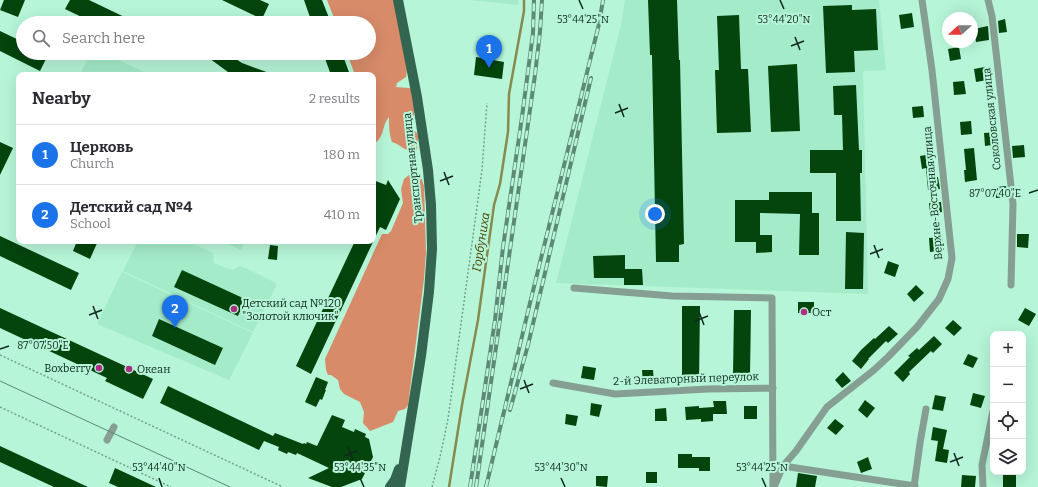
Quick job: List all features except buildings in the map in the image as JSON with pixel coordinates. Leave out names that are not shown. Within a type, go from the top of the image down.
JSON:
[{"type":"main road","name":"Транспортная улица","points":[[398,0],[417,97],[428,170],[431,205],[432,249],[429,292],[421,356],[405,454]]},
{"type":"main road","points":[[401,485],[405,454]]},
{"type":"main road","points":[[390,487],[395,480],[405,454]]},
{"type":"street","name":"Верхне-Восточная улица","points":[[773,487],[783,466],[796,451],[827,407],[874,370],[917,327],[939,300],[948,279],[952,258],[932,70],[922,0]]},
{"type":"street","name":"Соколовская улица","points":[[988,0],[992,16],[1013,204],[1011,285]]},
{"type":"street","points":[[574,288],[672,296],[772,298],[773,487]]},
{"type":"street","name":"2-й Элеваторный переулок","points":[[553,383],[615,394],[708,389],[773,388]]},
{"type":"street","points":[[783,466],[915,486],[926,409]]},
{"type":"street","points":[[983,487],[982,465],[990,426]]},
{"type":"street","points":[[107,440],[114,427]]},
{"type":"path","points":[[432,487],[448,419],[482,170],[487,103]]},
{"type":"path","points":[[0,355],[283,487]]},
{"type":"path","points":[[0,407],[171,487]]},
{"type":"shaded area","points":[[327,0],[395,0],[407,70],[406,77],[397,83],[396,87],[412,89],[415,107],[413,117],[405,112],[403,114],[408,126],[417,133],[417,150],[409,150],[392,142],[389,117],[382,135],[376,143],[376,72],[354,72],[350,60],[376,60],[376,16],[333,16]]},
{"type":"shaded area","points":[[470,0],[518,0],[519,5]]},
{"type":"shaded area","points":[[625,0],[879,0],[886,70],[863,71],[868,294],[556,283],[621,25]]},
{"type":"shaded area","points":[[87,60],[118,60],[144,72],[81,72]]},
{"type":"shaded area","points":[[409,175],[421,177],[424,186],[426,253],[408,405],[405,409],[398,411],[393,422],[370,431],[363,423],[364,412],[360,402],[344,394],[340,389],[338,380],[331,375],[328,375],[325,359],[382,234],[388,234],[391,231],[403,203],[401,189],[404,179]]},
{"type":"shaded area","name":"Детский сад №120 \"Золотой ключик\"","points":[[136,244],[194,244],[213,253],[214,263],[232,270],[241,266],[276,283],[276,286],[253,332],[123,271]]},
{"type":"shaded area","points":[[228,244],[244,244],[241,250]]},
{"type":"shaded area","points":[[122,272],[253,333],[229,380],[97,324]]},
{"type":"waterway","name":"Горбуниха","points":[[449,487],[462,405],[478,320],[494,205],[500,184],[508,132],[509,94],[524,11],[524,0]]},
{"type":"tram line","points":[[0,381],[230,487]]},
{"type":"railway","points":[[470,487],[495,320],[503,247],[522,117],[533,33],[534,0]]},
{"type":"railway","points":[[476,487],[535,75],[542,0]]},
{"type":"railway","points":[[486,487],[599,24],[603,0]]},
{"type":"railway","points":[[510,410],[528,345],[591,78]]},
{"type":"place","name":"Церковь","points":[[489,68]]},
{"type":"place","name":"Детский сад №120 \"Золотой ключик\"","points":[[234,309]]},
{"type":"place","name":"Ост","points":[[804,312]]},
{"type":"place","name":"Детский сад №4","points":[[175,328]]},
{"type":"place","name":"Boxberry","points":[[99,368]]},
{"type":"place","name":"Океан","points":[[129,369]]}]
